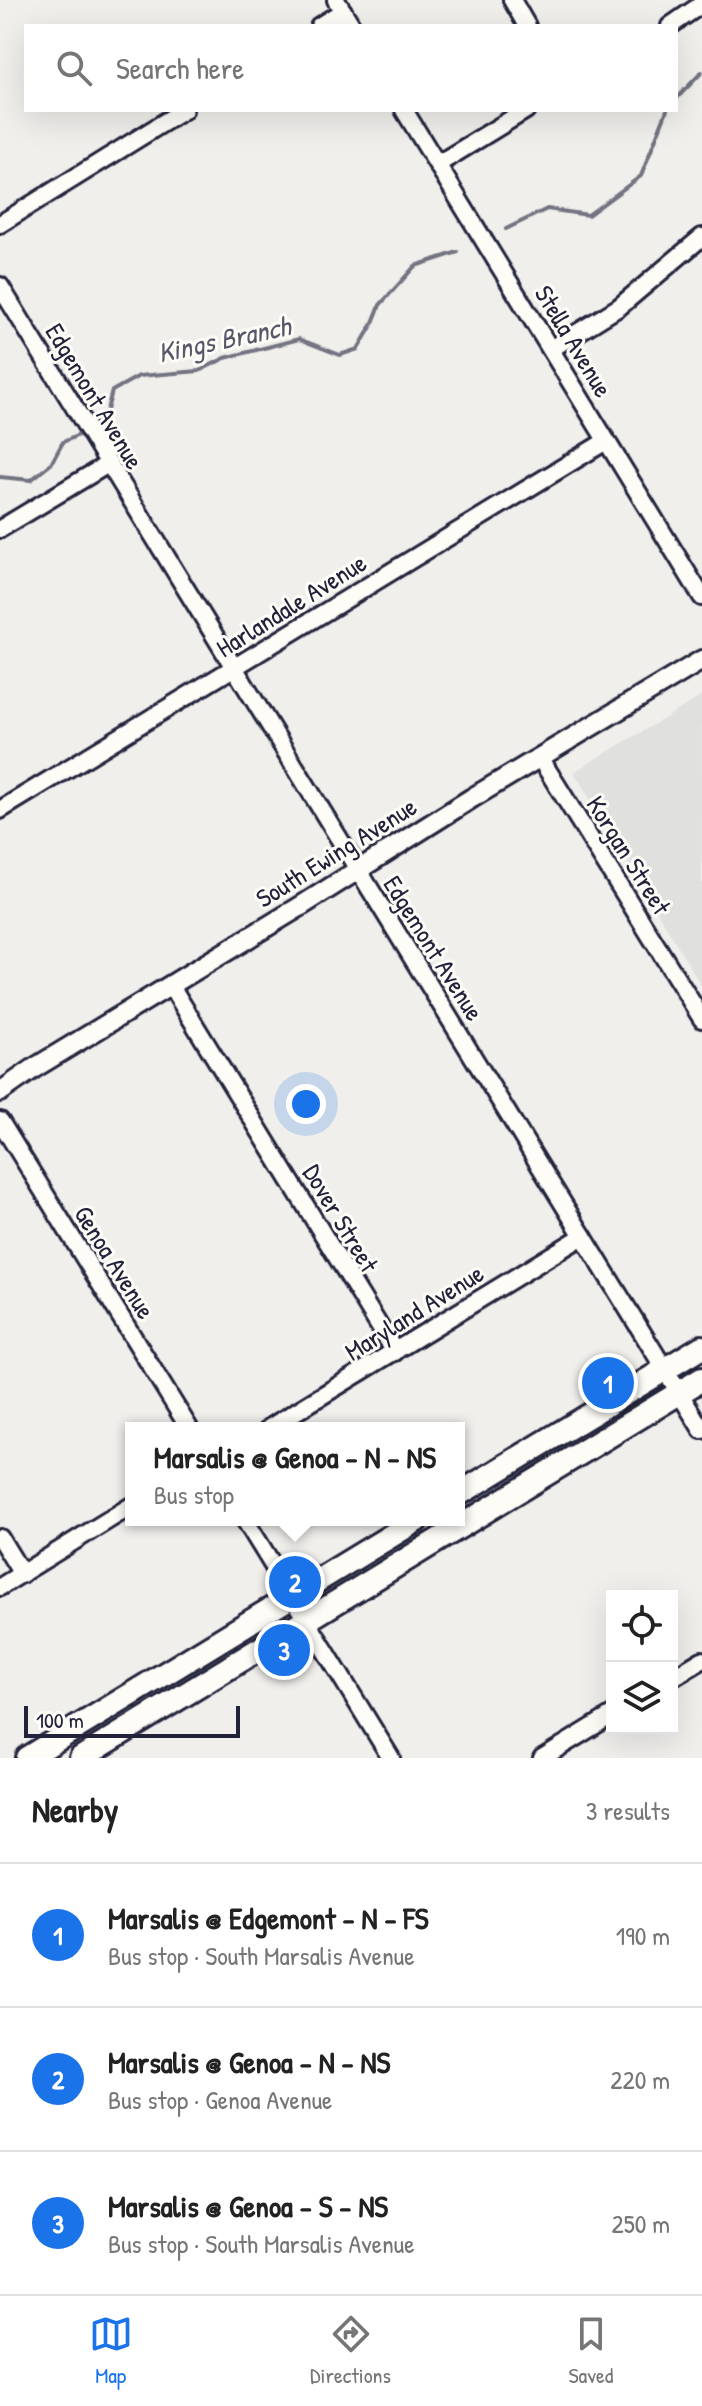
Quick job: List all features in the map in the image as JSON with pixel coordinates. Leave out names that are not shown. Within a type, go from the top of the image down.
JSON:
[{"type":"main road","points":[[465,1490],[702,1347]]},
{"type":"main road","points":[[465,1524],[702,1379]]},
{"type":"main road","points":[[27,1758],[407,1526]]},
{"type":"main road","points":[[81,1758],[461,1526]]},
{"type":"street","points":[[512,0],[526,24]]},
{"type":"street","points":[[673,24],[702,4]]},
{"type":"street","points":[[323,24],[344,12]]},
{"type":"street","points":[[0,224],[181,112]]},
{"type":"street","name":"Stella Avenue","points":[[405,112],[702,597]]},
{"type":"street","points":[[438,164],[523,112]]},
{"type":"street","points":[[551,349],[619,307],[702,237]]},
{"type":"street","name":"Edgemont Avenue","points":[[0,286],[702,1430]]},
{"type":"street","name":"Harlandale Avenue","points":[[0,810],[606,441]]},
{"type":"street","points":[[0,529],[108,464]]},
{"type":"street","name":"South Ewing Avenue","points":[[0,1092],[36,1067],[702,660]]},
{"type":"street","name":"Korgan Street","points":[[540,758],[702,1019]]},
{"type":"street","name":"Dover Street","points":[[171,986],[395,1352]]},
{"type":"street","name":"Genoa Avenue","points":[[0,1121],[185,1422]]},
{"type":"street","name":"Maryland Avenue","points":[[279,1422],[583,1236]]},
{"type":"street","points":[[0,1587],[125,1510]]},
{"type":"street","points":[[249,1526],[391,1758]]},
{"type":"street","points":[[0,1538],[22,1574]]},
{"type":"street","points":[[678,1674],[702,1660]]},
{"type":"street","points":[[542,1758],[606,1719]]},
{"type":"shaded area","points":[[702,696],[702,987],[574,772]]},
{"type":"waterway","name":"Kings Branch","points":[[678,97],[702,72]]},
{"type":"waterway","name":"Kings Branch","points":[[506,229],[547,209],[588,215],[641,176],[666,112]]},
{"type":"waterway","name":"Kings Branch","points":[[91,430],[103,425],[112,391],[139,376],[199,371],[225,358],[299,339],[340,355],[358,349],[380,305],[415,266],[458,252]]},
{"type":"waterway","name":"Kings Branch","points":[[0,477],[31,480],[51,464],[63,442],[83,433]]},
{"type":"place","name":"Marsalis @ Edgemont - N - FS","points":[[608,1383]]},
{"type":"place","name":"Marsalis @ Genoa - N - NS","points":[[295,1582]]},
{"type":"place","name":"Marsalis @ Genoa - S - NS","points":[[284,1650]]}]
